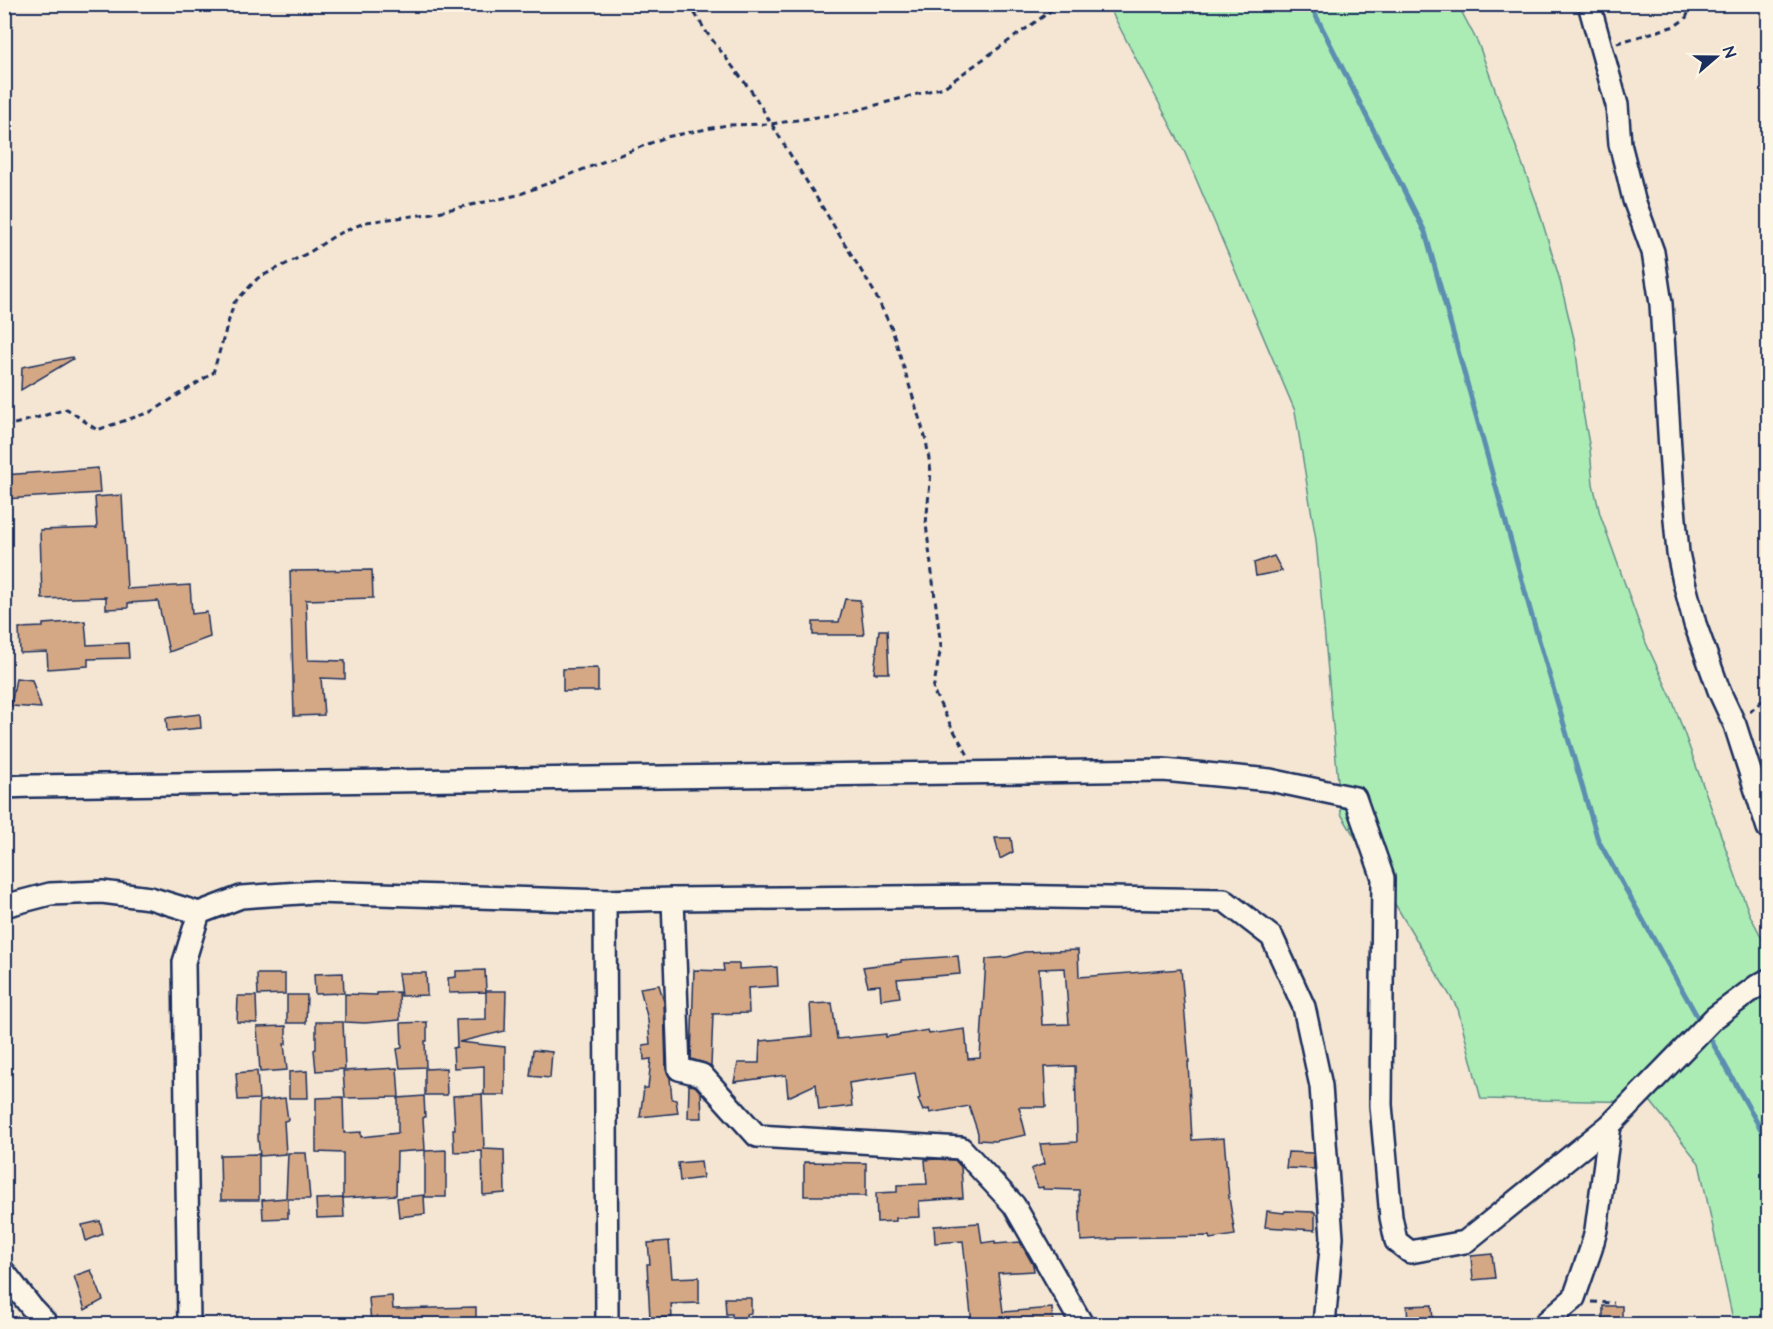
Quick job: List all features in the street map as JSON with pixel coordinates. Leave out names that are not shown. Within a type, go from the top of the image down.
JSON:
[{"type":"street","points":[[1589,4],[1617,105],[1620,144],[1634,200],[1653,252],[1661,304],[1678,552],[1684,582],[1695,624],[1716,683],[1735,725],[1768,828]]},
{"type":"street","points":[[4,787],[1163,770],[1270,780],[1355,798],[1383,878],[1381,1105],[1391,1217],[1396,1241],[1410,1252],[1465,1242],[1610,1125],[1714,1018],[1756,986],[1768,981]]},
{"type":"street","points":[[4,906],[50,894],[102,892],[150,898],[199,913],[241,897],[315,892],[605,901],[997,896],[1224,900],[1272,937],[1304,1007],[1321,1086],[1332,1238],[1324,1324]]},
{"type":"street","points":[[673,900],[679,1069],[702,1075],[757,1136],[961,1148],[1014,1204],[1082,1324]]},
{"type":"street","points":[[605,901],[607,1324]]},
{"type":"street","points":[[189,1324],[184,962],[199,913]]},
{"type":"street","points":[[1544,1324],[1574,1298],[1591,1249],[1596,1230],[1610,1125]]},
{"type":"street","points":[[4,1272],[47,1324]]},
{"type":"path","points":[[689,4],[706,33],[752,92],[844,240],[892,329],[926,440],[932,472],[926,524],[941,647],[933,690],[978,772]]},
{"type":"path","points":[[4,427],[67,409],[97,430],[153,411],[213,373],[234,303],[258,278],[310,252],[336,235],[366,222],[428,214],[518,195],[666,137],[727,126],[771,124],[850,112],[944,87],[1048,13],[1057,4]]},
{"type":"path","points":[[1601,47],[1676,26],[1686,18],[1692,4]]},
{"type":"path","points":[[1735,725],[1768,695]]},
{"type":"green space","points":[[1108,5],[1458,5],[1478,43],[1537,204],[1559,277],[1575,343],[1593,484],[1600,514],[1646,643],[1672,699],[1749,913],[1768,950],[1768,1324],[1734,1324],[1699,1163],[1651,1102],[1481,1099],[1458,1009],[1341,814],[1316,540],[1295,411],[1185,153]]},
{"type":"building","points":[[72,357],[73,359],[21,390],[22,367]]},
{"type":"building","points":[[98,468],[100,493],[4,499],[4,475]]},
{"type":"building","points":[[122,495],[127,589],[190,585],[192,614],[207,612],[210,637],[169,652],[158,601],[128,603],[128,608],[106,609],[106,597],[42,599],[40,530],[97,528],[95,497]]},
{"type":"building","points":[[1274,556],[1282,571],[1256,576],[1254,563]]},
{"type":"building","points":[[372,570],[373,598],[306,600],[308,660],[345,661],[345,679],[321,678],[324,715],[294,716],[290,571]]},
{"type":"building","points":[[845,599],[860,600],[864,635],[813,635],[813,622],[839,622]]},
{"type":"building","points":[[85,621],[87,645],[128,643],[129,658],[88,659],[88,666],[48,669],[47,652],[20,653],[19,628]]},
{"type":"building","points":[[879,630],[887,630],[889,673],[874,673]]},
{"type":"building","points":[[598,668],[598,691],[563,691],[563,669]]},
{"type":"building","points":[[16,678],[32,680],[41,708],[11,706]]},
{"type":"building","points":[[200,714],[201,728],[167,731],[166,718]]},
{"type":"building","points":[[995,838],[1011,838],[1013,852],[1000,859]]},
{"type":"building","points":[[1078,950],[1079,977],[1181,969],[1189,1062],[1192,1140],[1224,1138],[1235,1235],[1210,1239],[1209,1236],[1081,1241],[1079,1190],[1038,1188],[1031,1169],[1044,1164],[1040,1144],[1077,1142],[1075,1066],[1044,1067],[1046,1107],[1019,1107],[1026,1135],[995,1141],[978,1140],[969,1106],[930,1113],[929,1109],[923,1111],[918,1099],[920,1098],[915,1073],[849,1083],[852,1106],[819,1110],[816,1084],[788,1097],[786,1075],[734,1082],[738,1063],[759,1063],[760,1041],[812,1036],[810,1004],[832,1003],[837,1039],[886,1034],[886,1037],[928,1030],[929,1034],[965,1029],[968,1059],[980,1058],[986,959],[1008,957],[1024,952]],"holes":[[[1065,968],[1069,1024],[1042,1025],[1039,969]]]},
{"type":"building","points":[[958,956],[960,974],[897,979],[900,997],[881,1000],[880,985],[868,986],[863,967],[901,962],[901,960]]},
{"type":"building","points":[[723,964],[739,964],[739,969],[777,967],[778,986],[748,988],[749,1013],[713,1014],[711,1066],[691,1059],[694,970],[724,971]]},
{"type":"building","points":[[485,970],[486,991],[506,991],[505,1031],[459,1042],[505,1047],[505,1095],[484,1095],[484,1066],[454,1068],[453,1048],[457,1047],[456,1020],[486,1019],[486,992],[449,993],[448,978],[456,977],[456,971]]},
{"type":"building","points":[[343,973],[344,993],[315,994],[314,974]]},
{"type":"building","points":[[398,973],[426,973],[427,995],[401,996]]},
{"type":"building","points":[[257,974],[285,974],[285,994],[258,995]]},
{"type":"building","points":[[659,985],[664,1002],[666,1069],[670,1078],[672,1099],[676,1100],[678,1113],[640,1117],[644,1088],[648,1088],[651,1059],[644,1060],[643,1045],[650,1044],[648,1020],[640,988]]},
{"type":"building","points":[[399,992],[400,1020],[345,1022],[345,994],[377,995],[377,993]]},
{"type":"building","points":[[287,995],[307,995],[306,1023],[287,1023]]},
{"type":"building","points":[[238,996],[256,996],[257,1023],[237,1022]]},
{"type":"building","points":[[316,1022],[343,1022],[345,1069],[316,1071],[314,1050],[316,1049]]},
{"type":"building","points":[[427,1022],[426,1067],[400,1068],[397,1049],[402,1048],[401,1023]]},
{"type":"building","points":[[286,1026],[286,1044],[284,1044],[287,1070],[260,1072],[257,1027]]},
{"type":"building","points":[[533,1050],[552,1052],[550,1078],[530,1076]]},
{"type":"building","points":[[397,1068],[399,1097],[345,1098],[343,1071]]},
{"type":"building","points":[[446,1068],[447,1095],[425,1095],[425,1069]]},
{"type":"building","points":[[257,1071],[259,1099],[238,1100],[236,1073]]},
{"type":"building","points":[[307,1071],[308,1098],[289,1098],[289,1072]]},
{"type":"building","points":[[689,1085],[695,1086],[701,1093],[702,1118],[688,1118]]},
{"type":"building","points":[[482,1094],[484,1149],[504,1150],[505,1193],[483,1195],[482,1151],[454,1152],[453,1096]]},
{"type":"building","points":[[424,1096],[425,1150],[397,1152],[396,1195],[343,1198],[343,1153],[316,1152],[316,1098],[343,1097],[344,1133],[361,1132],[361,1137],[398,1133],[398,1098]]},
{"type":"building","points":[[285,1098],[288,1120],[284,1121],[286,1154],[260,1156],[259,1101]]},
{"type":"building","points":[[446,1150],[446,1197],[425,1197],[425,1151]]},
{"type":"building","points":[[1288,1152],[1313,1153],[1314,1169],[1286,1168]]},
{"type":"building","points":[[288,1153],[306,1153],[310,1199],[288,1199],[288,1218],[263,1219],[262,1200],[286,1198]]},
{"type":"building","points":[[259,1154],[259,1200],[221,1200],[220,1155]]},
{"type":"building","points":[[925,1160],[955,1160],[961,1167],[963,1198],[919,1201],[920,1217],[877,1222],[876,1193],[897,1192],[897,1185],[927,1184]]},
{"type":"building","points":[[701,1161],[703,1178],[680,1181],[678,1163]]},
{"type":"building","points":[[804,1162],[866,1163],[866,1196],[804,1196]]},
{"type":"building","points":[[424,1195],[425,1214],[399,1217],[397,1198]]},
{"type":"building","points":[[343,1198],[344,1217],[317,1218],[316,1199]]},
{"type":"building","points":[[1267,1211],[1315,1212],[1315,1230],[1265,1227]]},
{"type":"building","points":[[100,1221],[103,1234],[86,1241],[82,1225]]},
{"type":"building","points":[[979,1223],[982,1243],[1020,1242],[1033,1265],[1034,1271],[998,1273],[1003,1312],[1052,1308],[1053,1324],[972,1324],[963,1241],[935,1243],[934,1226]]},
{"type":"building","points":[[669,1241],[672,1278],[699,1277],[699,1303],[671,1304],[672,1317],[650,1318],[648,1243]]},
{"type":"building","points":[[1492,1254],[1495,1278],[1473,1280],[1471,1256]]},
{"type":"building","points":[[91,1270],[103,1300],[85,1310],[74,1276]]},
{"type":"building","points":[[392,1296],[393,1309],[476,1307],[476,1324],[371,1324],[369,1298]]},
{"type":"building","points":[[725,1298],[751,1298],[751,1313],[746,1314],[747,1324],[733,1324],[732,1314],[726,1314]]},
{"type":"building","points":[[1432,1305],[1433,1324],[1408,1324],[1407,1306]]},
{"type":"building","points":[[1603,1306],[1622,1306],[1622,1324],[1603,1324]]},
{"type":"waterway","points":[[1310,4],[1425,232],[1531,613],[1598,840],[1702,1025]]},
{"type":"waterway","points":[[1707,1033],[1768,1142]]}]
